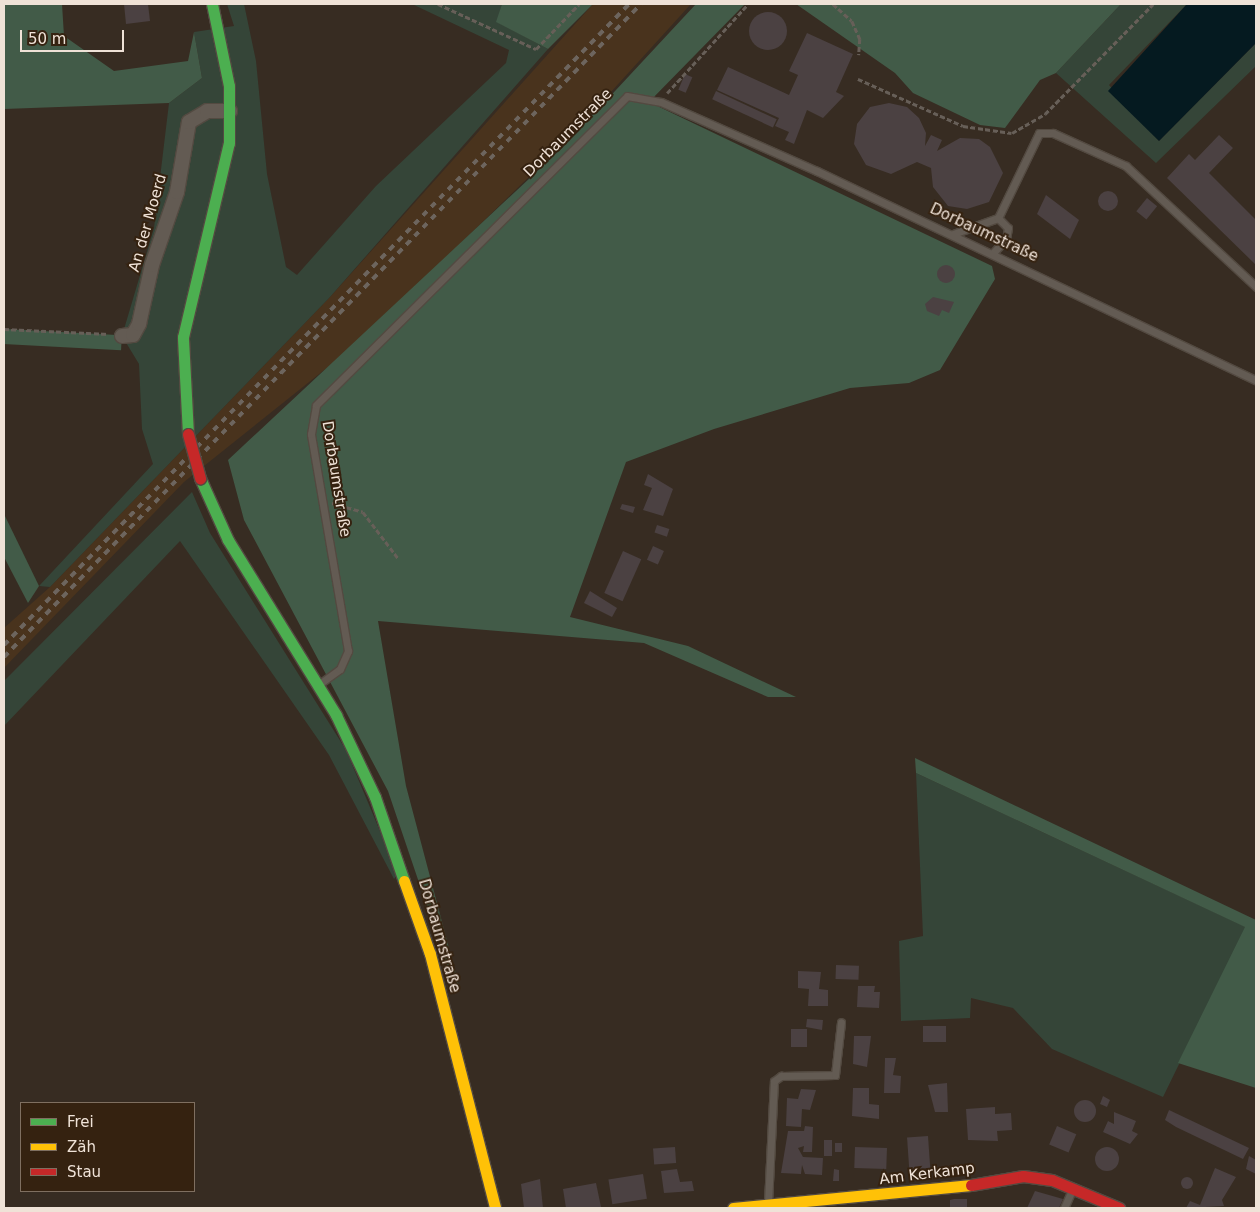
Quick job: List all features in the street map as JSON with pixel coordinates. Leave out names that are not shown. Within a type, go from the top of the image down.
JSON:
[{"type":"street","name":"Dorbaumstraße","points":[[212,4],[226,57],[230,111],[222,182],[183,337],[182,385],[188,434],[200,478],[233,548],[318,685],[360,764],[408,881],[495,1208]]},
{"type":"street","name":"An der Moerd","points":[[122,336],[133,336],[139,324],[152,265],[177,192],[189,122],[207,111],[230,111]]},
{"type":"street","name":"Am Kerkamp","points":[[733,1208],[941,1190],[1023,1176],[1073,1188],[1119,1208]]},
{"type":"lane","name":"Dorbaumstraße","points":[[318,685],[340,669],[348,651],[311,434],[316,405],[616,104],[627,96],[661,102],[993,253],[1256,380]]},
{"type":"lane","points":[[952,234],[998,218],[1035,140],[1040,133],[1053,133],[1126,166],[1256,287]]},
{"type":"lane","points":[[993,253],[1006,239],[1008,228],[998,218]]},
{"type":"lane","points":[[768,1206],[774,1081],[781,1076],[835,1075],[841,1022]]},
{"type":"lane","points":[[1064,1208],[1073,1188]]},
{"type":"path","points":[[438,4],[536,49],[579,4]]},
{"type":"path","points":[[661,102],[680,74],[748,4]]},
{"type":"path","points":[[833,4],[852,21],[860,40],[859,55]]},
{"type":"path","points":[[858,79],[963,126],[1012,133],[1045,114],[1154,4]]},
{"type":"path","points":[[4,329],[122,336]]},
{"type":"path","points":[[323,502],[346,503],[363,512],[398,558]]},
{"type":"shaded area","points":[[593,4],[691,4],[570,137],[358,343],[184,482],[4,668],[4,628],[50,587],[330,297]]},
{"type":"green space","points":[[4,4],[62,4],[64,36],[114,71],[188,61],[194,32],[202,78],[169,103],[4,109]]},
{"type":"green space","points":[[227,4],[244,4],[256,61],[267,174],[286,267],[297,275],[376,186],[506,63],[509,50],[412,4],[502,4],[497,22],[548,49],[330,297],[50,587],[39,586],[153,464],[142,429],[139,364],[122,336],[154,228],[169,103],[202,78],[194,32],[234,26]]},
{"type":"green space","points":[[502,4],[593,4],[548,49],[496,22]]},
{"type":"green space","points":[[696,4],[745,4],[649,102],[992,266],[995,279],[940,370],[909,383],[850,388],[714,429],[626,462],[570,617],[688,646],[796,697],[768,697],[644,643],[378,621],[406,786],[459,986],[454,986],[388,791],[244,520],[228,460],[562,148]]},
{"type":"green space","points":[[796,4],[1121,4],[1056,73],[1040,80],[1005,128],[980,125],[913,93],[895,73]]},
{"type":"green space","points":[[1121,4],[1187,4],[1109,85],[1159,141],[1256,43],[1256,66],[1156,163],[1056,73]]},
{"type":"green space","points":[[4,329],[122,335],[121,350],[4,344]]},
{"type":"green space","points":[[192,492],[210,533],[346,750],[398,874],[394,879],[329,755],[180,541],[4,726],[4,681]]},
{"type":"green space","points":[[4,514],[39,586],[28,603],[4,557]]},
{"type":"green space","points":[[915,758],[1256,920],[1256,1088],[1178,1063],[1245,927],[916,773]]},
{"type":"green space","points":[[916,773],[1246,927],[1163,1097],[1052,1049],[1013,1008],[971,998],[970,1018],[901,1021],[899,941],[923,936]]},
{"type":"water","points":[[1187,4],[1256,4],[1256,43],[1159,141],[1108,91]]},
{"type":"building","points":[[124,4],[148,4],[150,21],[126,24]]},
{"type":"building","points":[[768,12],[775,13],[781,18],[786,24],[786,38],[781,44],[775,49],[768,50],[761,49],[755,44],[750,38],[749,31],[750,24],[755,18],[761,13]]},
{"type":"building","points":[[807,33],[853,54],[836,92],[844,96],[823,118],[807,110],[794,144],[785,140],[789,132],[775,126],[779,118],[717,90],[728,67],[789,95],[798,75],[789,71]]},
{"type":"building","points":[[685,74],[692,77],[686,93],[678,90]]},
{"type":"building","points":[[716,91],[777,119],[773,127],[712,99]]},
{"type":"building","points":[[889,103],[907,107],[919,118],[926,133],[925,146],[931,135],[942,140],[937,151],[960,138],[979,139],[990,147],[1003,173],[989,202],[967,209],[948,206],[933,187],[931,168],[917,162],[891,174],[866,165],[854,144],[857,124],[870,107]]},
{"type":"building","points":[[1219,135],[1233,148],[1209,173],[1256,220],[1256,265],[1167,178],[1189,154],[1195,160]]},
{"type":"building","points":[[1108,191],[1115,194],[1118,201],[1115,208],[1108,211],[1101,208],[1098,201],[1101,194]]},
{"type":"building","points":[[1046,195],[1079,220],[1070,239],[1037,214]]},
{"type":"building","points":[[1147,198],[1157,206],[1146,219],[1136,211]]},
{"type":"building","points":[[946,265],[952,268],[955,274],[952,280],[946,283],[940,280],[937,274],[940,268]]},
{"type":"building","points":[[933,297],[954,302],[949,313],[942,310],[939,316],[927,311],[925,304]]},
{"type":"building","points":[[648,474],[673,489],[663,516],[643,510],[652,488],[644,485]]},
{"type":"building","points":[[622,504],[635,507],[633,513],[620,509]]},
{"type":"building","points":[[657,525],[669,529],[667,537],[655,533]]},
{"type":"building","points":[[653,546],[664,551],[658,565],[647,560]]},
{"type":"building","points":[[623,551],[641,559],[623,601],[604,593]]},
{"type":"building","points":[[590,591],[617,608],[612,617],[584,603]]},
{"type":"building","points":[[836,965],[859,966],[858,980],[836,979]]},
{"type":"building","points":[[798,971],[821,972],[819,989],[828,990],[828,1006],[808,1006],[809,989],[798,988]]},
{"type":"building","points":[[858,986],[875,986],[874,992],[880,992],[879,1008],[857,1007]]},
{"type":"building","points":[[807,1019],[823,1020],[822,1030],[806,1027]]},
{"type":"building","points":[[923,1026],[946,1026],[946,1042],[923,1042]]},
{"type":"building","points":[[791,1029],[807,1029],[807,1047],[791,1047]]},
{"type":"building","points":[[854,1036],[871,1036],[867,1067],[853,1064]]},
{"type":"building","points":[[885,1058],[896,1058],[893,1075],[901,1076],[900,1093],[884,1093]]},
{"type":"building","points":[[947,1083],[948,1112],[935,1112],[928,1085]]},
{"type":"building","points":[[853,1088],[869,1088],[869,1104],[879,1105],[879,1119],[852,1116]]},
{"type":"building","points":[[801,1089],[816,1090],[810,1110],[802,1109],[801,1127],[786,1126],[787,1098],[798,1099]]},
{"type":"building","points":[[1103,1096],[1110,1100],[1107,1107],[1100,1104]]},
{"type":"building","points":[[1081,1100],[1089,1100],[1096,1107],[1096,1115],[1089,1122],[1081,1122],[1074,1115],[1074,1107]]},
{"type":"building","points":[[995,1107],[995,1114],[1011,1113],[1012,1130],[997,1131],[998,1141],[968,1140],[966,1109]]},
{"type":"building","points":[[1169,1110],[1249,1148],[1243,1159],[1165,1120]]},
{"type":"building","points":[[1114,1112],[1136,1121],[1132,1131],[1138,1134],[1130,1144],[1103,1132],[1108,1121],[1114,1124]]},
{"type":"building","points":[[805,1126],[813,1127],[812,1152],[803,1152],[804,1146],[798,1148],[803,1157],[823,1158],[822,1175],[805,1174],[802,1165],[801,1174],[781,1173],[788,1131],[804,1131]]},
{"type":"building","points":[[1057,1126],[1076,1134],[1069,1153],[1049,1144]]},
{"type":"building","points":[[928,1136],[930,1168],[909,1169],[907,1137]]},
{"type":"building","points":[[824,1140],[832,1140],[832,1156],[824,1156]]},
{"type":"building","points":[[835,1143],[842,1143],[842,1152],[835,1152]]},
{"type":"building","points":[[675,1147],[676,1163],[654,1164],[653,1149]]},
{"type":"building","points":[[855,1147],[887,1148],[886,1169],[854,1168]]},
{"type":"building","points":[[1107,1147],[1112,1148],[1118,1154],[1118,1164],[1112,1170],[1107,1171],[1102,1170],[1096,1164],[1095,1159],[1096,1154],[1102,1148]]},
{"type":"building","points":[[1249,1156],[1256,1160],[1256,1174],[1246,1169]]},
{"type":"building","points":[[1215,1168],[1236,1177],[1222,1200],[1224,1206],[1186,1208],[1190,1201],[1200,1205]]},
{"type":"building","points":[[677,1169],[680,1182],[692,1181],[694,1191],[664,1193],[661,1171]]},
{"type":"building","points":[[834,1169],[839,1170],[839,1181],[833,1181]]},
{"type":"building","points":[[643,1174],[647,1199],[612,1204],[608,1179]]},
{"type":"building","points":[[1189,1177],[1192,1178],[1192,1188],[1185,1189],[1182,1188],[1181,1181],[1182,1178]]},
{"type":"building","points":[[540,1179],[543,1208],[524,1208],[521,1184]]},
{"type":"building","points":[[596,1183],[601,1207],[566,1208],[563,1189]]},
{"type":"building","points":[[1035,1191],[1063,1199],[1059,1208],[1027,1208]]},
{"type":"building","points":[[967,1199],[967,1208],[950,1208],[950,1200]]},
{"type":"railway","points":[[4,645],[629,4]]},
{"type":"railway","points":[[4,657],[641,4]]},
{"type":"traffic: fast","points":[[188,434],[183,337],[229,143],[229,86],[212,4]]},
{"type":"traffic: fast","points":[[200,478],[228,540],[336,715],[375,797],[404,881]]},
{"type":"traffic: slow","points":[[404,881],[430,954],[495,1208]]},
{"type":"traffic: slow","points":[[733,1208],[971,1185]]},
{"type":"traffic: jam","points":[[188,434],[200,478]]},
{"type":"traffic: jam","points":[[971,1185],[1023,1176],[1052,1180],[1119,1208]]}]
